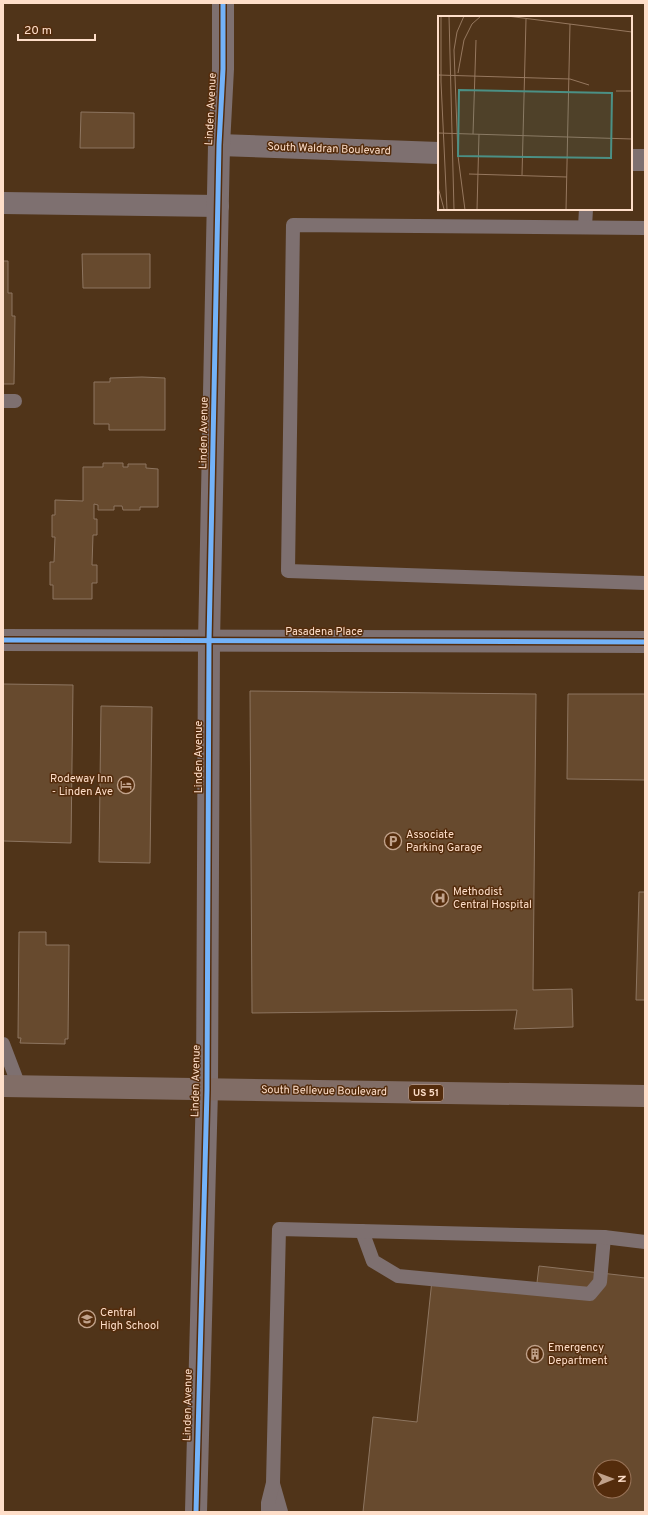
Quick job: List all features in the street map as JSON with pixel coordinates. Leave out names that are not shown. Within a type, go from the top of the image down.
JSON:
[{"type":"main road","name":"South Bellevue Boulevard","points":[[11,1086],[645,1096]]},
{"type":"street","name":"Linden Avenue","points":[[196,1512],[207,1090],[210,642],[219,145],[223,69],[223,3]]},
{"type":"street","name":"South Waldran Boulevard","points":[[219,145],[438,153]]},
{"type":"street","points":[[632,160],[645,160]]},
{"type":"street","points":[[3,203],[218,206]]},
{"type":"street","name":"Pasadena Place","points":[[3,640],[210,642],[645,642]]},
{"type":"lane","points":[[585,227],[586,210]]},
{"type":"lane","points":[[645,228],[293,225],[288,571],[645,583]]},
{"type":"lane","points":[[3,1044],[11,1086]]},
{"type":"lane","points":[[268,1512],[268,1503],[273,1483],[279,1229],[604,1237],[645,1242]]},
{"type":"lane","points":[[362,1231],[373,1261],[398,1276],[590,1294],[600,1282],[604,1237]]},
{"type":"lane","points":[[273,1483],[281,1512]]},
{"type":"building","points":[[81,112],[134,113],[134,148],[80,148]]},
{"type":"building","points":[[82,254],[150,254],[150,288],[83,288]]},
{"type":"building","points":[[3,261],[8,261],[8,293],[12,293],[12,316],[15,316],[14,384],[3,384]]},
{"type":"building","points":[[110,378],[165,378],[165,430],[109,430],[109,424],[94,424],[94,382],[110,382]]},
{"type":"building","points":[[103,463],[123,463],[123,467],[128,467],[128,464],[146,464],[146,468],[158,469],[158,507],[140,507],[140,510],[123,510],[122,506],[114,506],[114,510],[98,510],[98,505],[94,504],[94,519],[97,519],[97,535],[93,535],[92,565],[97,565],[97,583],[92,583],[92,599],[53,599],[53,585],[50,585],[50,562],[54,562],[55,537],[52,537],[52,515],[55,515],[55,500],[83,501],[83,467],[103,467]]},
{"type":"building","points":[[3,684],[73,685],[71,843],[3,841]]},
{"type":"building","name":"Associate Parking Garage","points":[[250,691],[536,694],[533,990],[572,989],[573,1027],[514,1029],[517,1010],[252,1013]]},
{"type":"building","points":[[568,694],[645,694],[645,780],[567,779]]},
{"type":"building","name":"Rodeway Inn - Linden Ave","points":[[101,706],[152,707],[150,863],[99,862]]},
{"type":"building","points":[[639,892],[645,892],[645,1000],[636,1000]]},
{"type":"building","points":[[19,932],[46,932],[46,945],[69,945],[68,1039],[65,1039],[65,1044],[20,1043],[21,1038],[18,1038]]},
{"type":"building","name":"Emergency Department","points":[[539,1266],[645,1278],[645,1512],[363,1512],[373,1417],[417,1422],[432,1280],[536,1291]]},
{"type":"cycle path","points":[[196,1512],[207,1090],[209,642],[219,145],[223,69],[223,3]]},
{"type":"cycle path","points":[[3,640],[645,642]]},
{"type":"place","name":"Rodeway Inn - Linden Ave","points":[[126,785]]},
{"type":"place","name":"Associate Parking Garage","points":[[393,841]]},
{"type":"place","name":"Methodist Central Hospital","points":[[440,898]]},
{"type":"place","name":"Central High School","points":[[87,1319]]},
{"type":"place","name":"Emergency Department","points":[[535,1354]]}]
